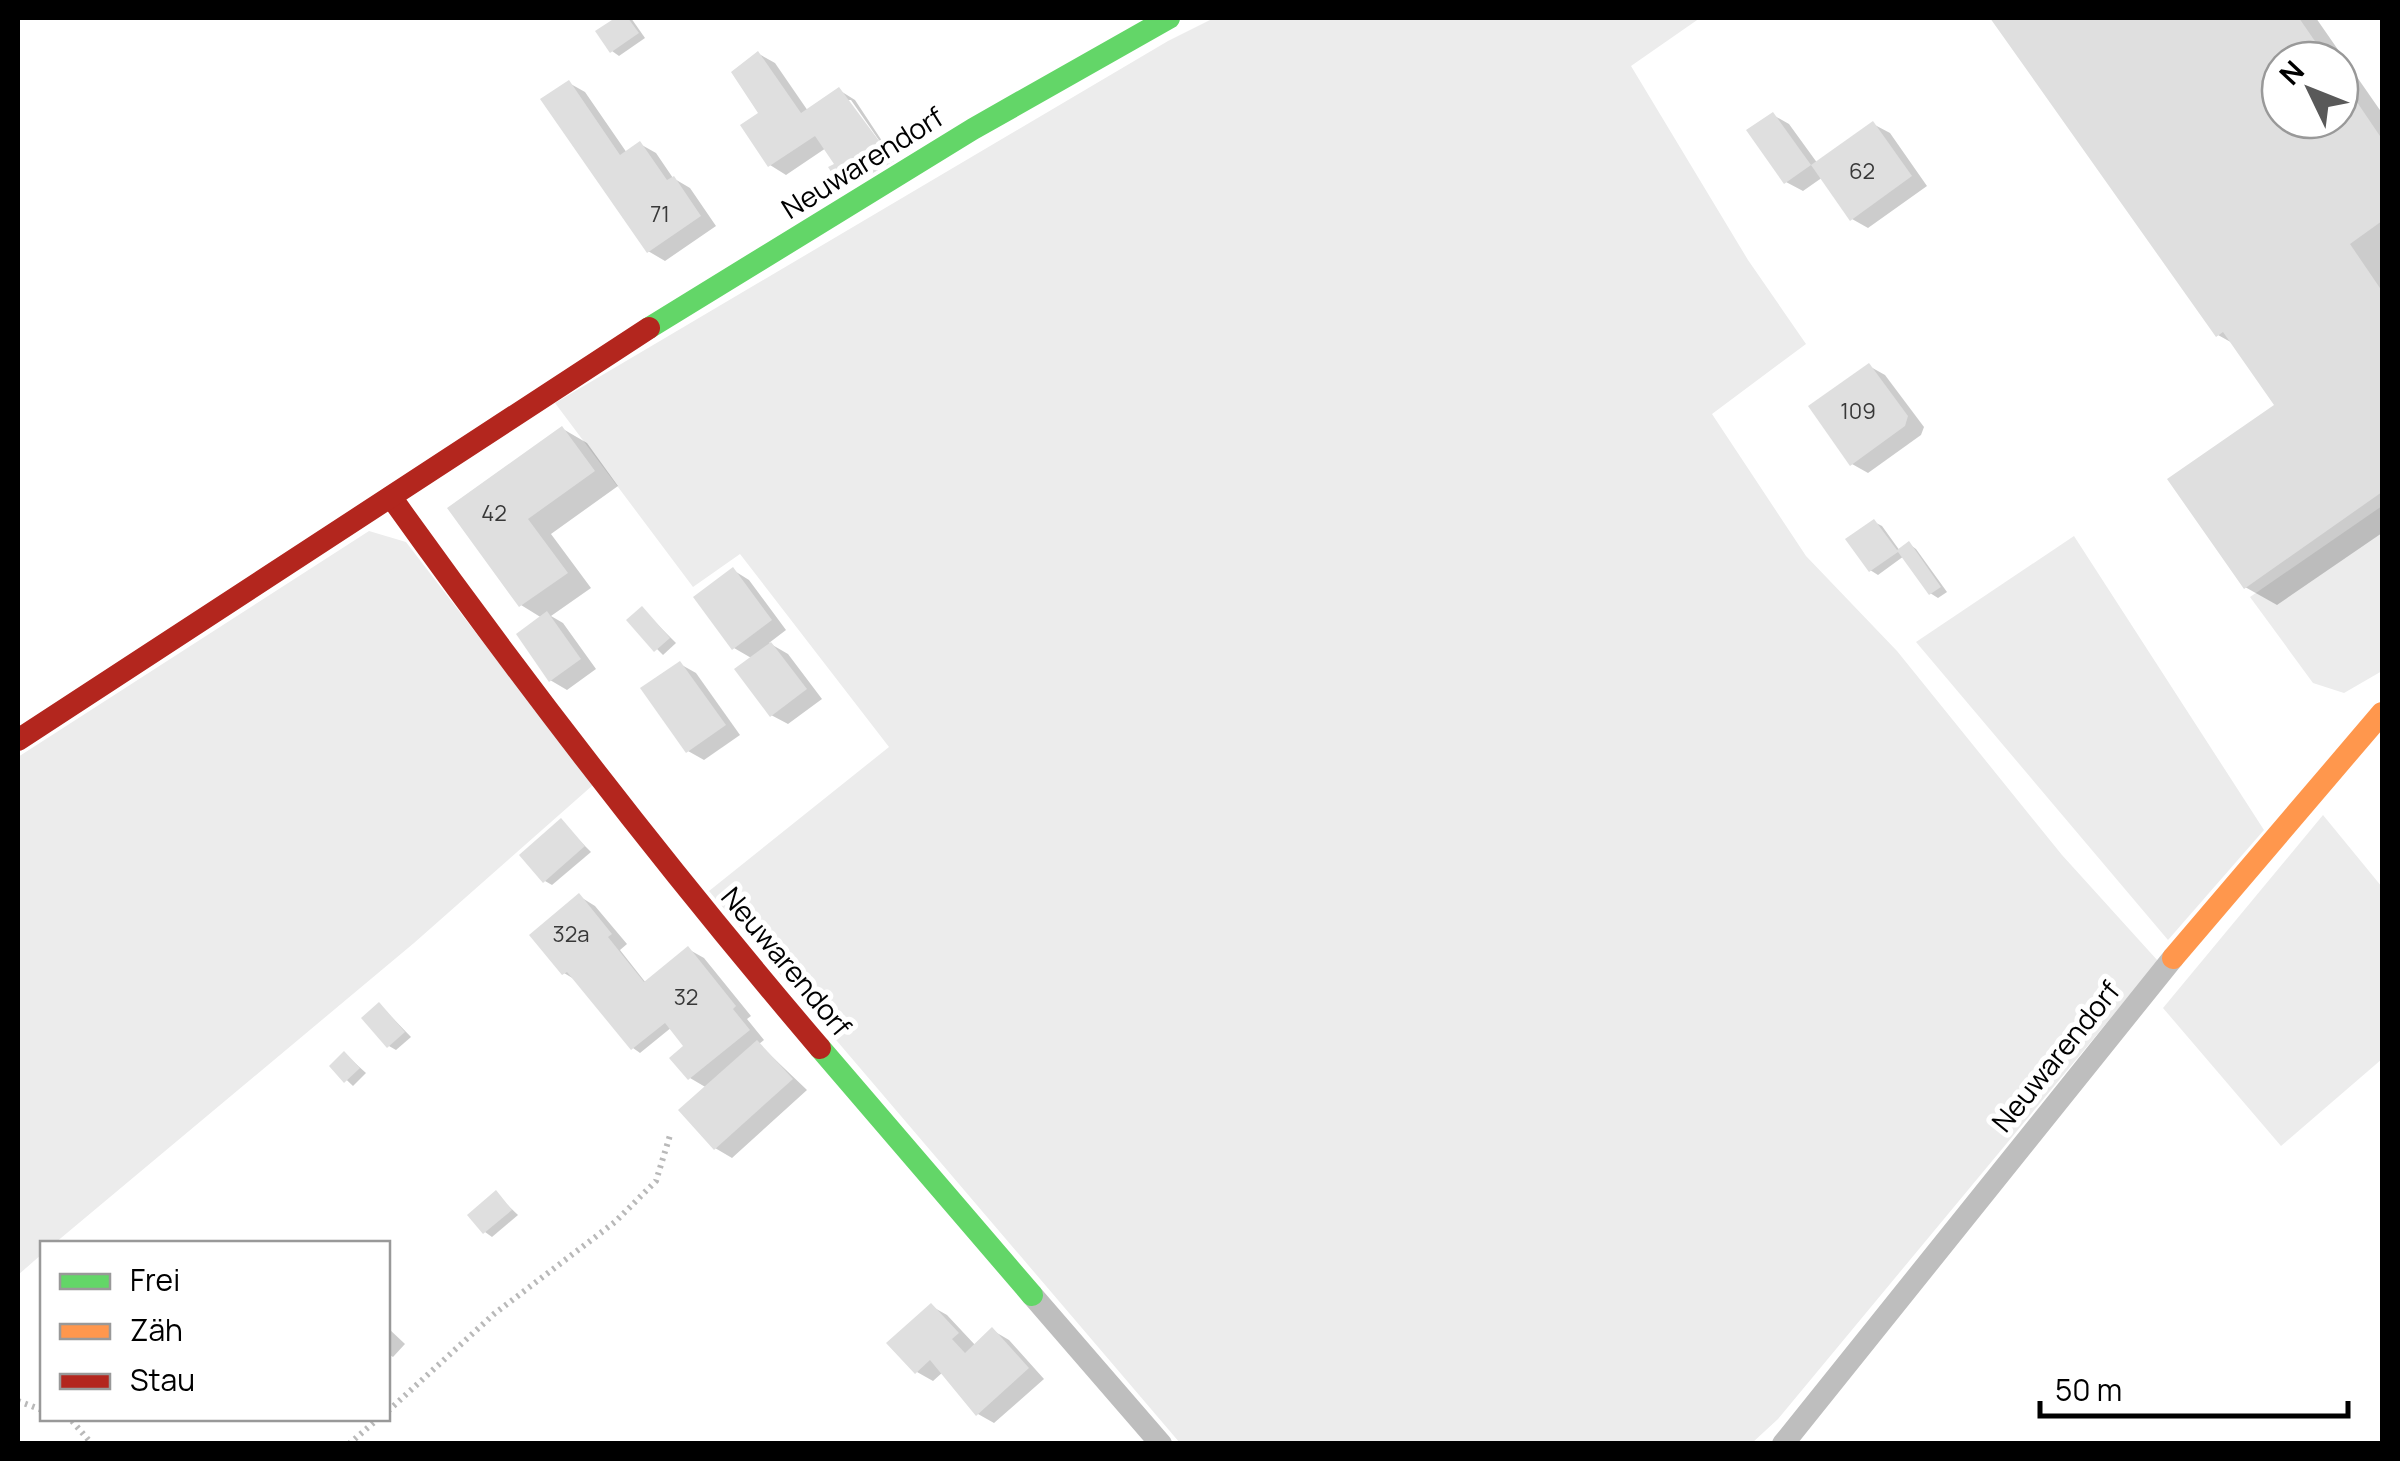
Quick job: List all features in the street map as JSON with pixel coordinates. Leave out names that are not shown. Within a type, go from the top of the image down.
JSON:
[{"type":"street","name":"Neuwarendorf","points":[[18,740],[664,318],[973,129],[1168,18]]},
{"type":"street","name":"Neuwarendorf","points":[[391,498],[480,621],[754,971],[1032,1295]]},
{"type":"street","name":"Neuwarendorf","points":[[2173,958],[2382,713]]},
{"type":"lane","name":"Neuwarendorf","points":[[1783,1444],[2173,958]]},
{"type":"lane","name":"Neuwarendorf","points":[[1032,1295],[1160,1444]]},
{"type":"path","points":[[390,1409],[494,1314],[615,1222],[656,1181],[671,1132]]},
{"type":"path","points":[[72,1421],[92,1444]]},
{"type":"path","points":[[350,1444],[376,1421]]},
{"type":"shaded area","points":[[1214,18],[1700,18],[1631,66],[1748,260],[1806,344],[1712,414],[1806,556],[1897,651],[2062,855],[2158,961],[1778,1419],[1752,1443],[1180,1443],[709,891],[889,747],[740,554],[693,587],[555,403],[1168,41]]},
{"type":"shaded area","points":[[2382,506],[2382,671],[2344,693],[2313,683],[2250,597]]},
{"type":"shaded area","points":[[369,531],[406,542],[593,785],[414,943],[57,1241],[40,1241],[40,1256],[18,1275],[18,757]]},
{"type":"shaded area","points":[[2074,536],[2264,830],[2168,940],[1916,642]]},
{"type":"shaded area","points":[[2323,815],[2382,887],[2382,1059],[2281,1146],[2163,1008]]},
{"type":"building","points":[[615,18],[628,18],[639,33],[610,53],[595,31]]},
{"type":"building","points":[[1990,18],[2299,18],[2314,40],[2260,40],[2260,140],[2360,140],[2360,107],[2382,139],[2382,221],[2350,244],[2382,291],[2382,492],[2244,589],[2167,479],[2274,405],[2223,332],[2216,337]]},
{"type":"building","points":[[758,51],[801,113],[839,87],[894,161],[843,190],[828,167],[834,164],[815,136],[768,167],[740,125],[758,113],[731,72]]},
{"type":"building","points":[[569,80],[620,155],[640,141],[667,180],[674,176],[701,216],[647,253],[540,99]]},
{"type":"building","points":[[1773,112],[1811,165],[1784,184],[1746,130]]},
{"type":"building","points":[[1873,121],[1912,176],[1850,221],[1811,165]]},
{"type":"building","points":[[1869,363],[1908,416],[1905,426],[1850,466],[1808,406]]},
{"type":"building","points":[[562,426],[595,471],[528,519],[568,573],[519,607],[447,508]]},
{"type":"building","points":[[1874,519],[1897,550],[1909,541],[1941,587],[1929,595],[1898,552],[1869,572],[1845,539]]},
{"type":"building","points":[[733,567],[772,620],[732,650],[693,597]]},
{"type":"building","points":[[642,606],[670,638],[654,652],[626,620]]},
{"type":"building","points":[[547,611],[581,659],[549,682],[516,634]]},
{"type":"building","points":[[771,642],[807,689],[770,717],[734,669]]},
{"type":"building","points":[[680,661],[726,725],[686,753],[640,688]]},
{"type":"building","points":[[561,818],[585,846],[543,883],[519,855]]},
{"type":"building","points":[[579,893],[644,982],[688,946],[750,1030],[688,1080],[669,1058],[683,1046],[665,1023],[631,1050],[567,972],[562,975],[529,935]]},
{"type":"building","points":[[379,1002],[405,1032],[387,1048],[361,1018]]},
{"type":"building","points":[[757,1040],[793,1079],[714,1150],[678,1110]]},
{"type":"building","points":[[344,1051],[360,1068],[344,1083],[329,1066]]},
{"type":"building","points":[[496,1190],[512,1210],[483,1234],[467,1215]]},
{"type":"building","points":[[931,1303],[959,1333],[952,1339],[965,1353],[992,1327],[1029,1368],[976,1416],[930,1360],[915,1374],[886,1343]]},
{"type":"traffic: fast","points":[[649,328],[973,129],[1169,18]]},
{"type":"traffic: fast","points":[[820,1048],[1032,1295]]},
{"type":"traffic: slow","points":[[2173,958],[2382,713]]},
{"type":"traffic: jam","points":[[18,740],[649,328]]},
{"type":"traffic: jam","points":[[391,497],[600,777],[820,1048]]}]
